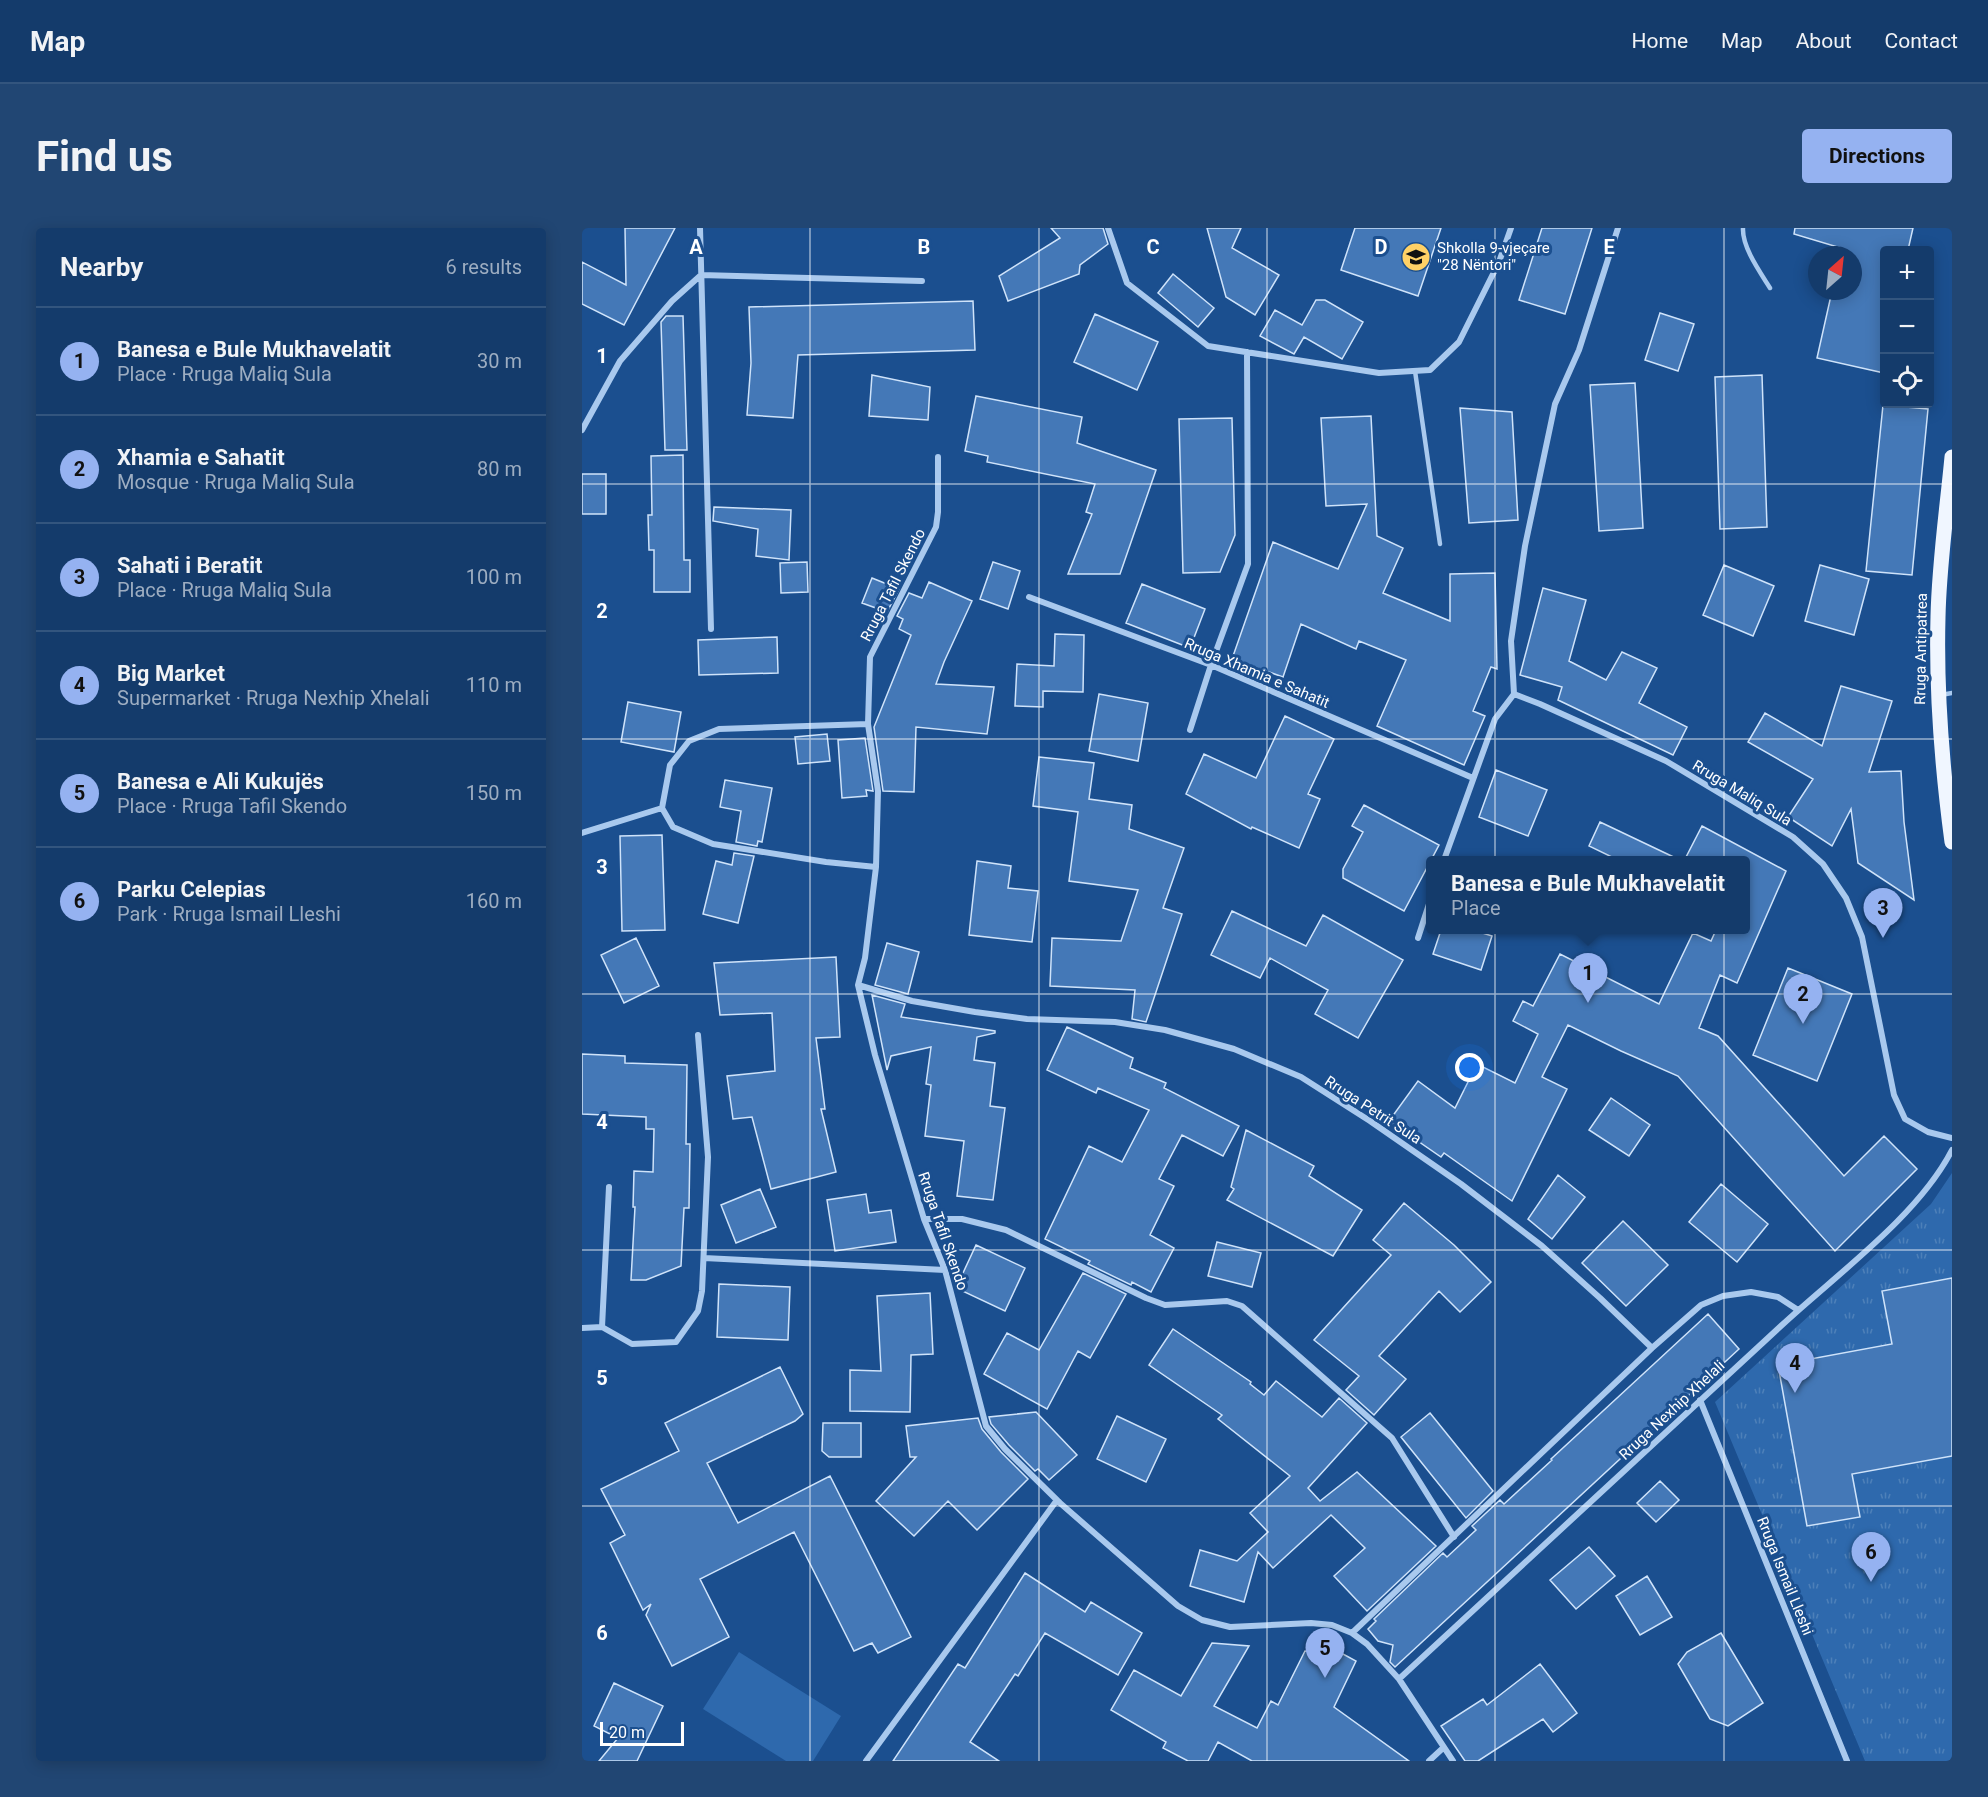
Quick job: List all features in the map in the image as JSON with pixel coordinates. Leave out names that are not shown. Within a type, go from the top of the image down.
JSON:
[{"type":"main road","name":"Rruga Antipatrea","points":[[1952,457],[1938,614],[1945,694],[1952,842]]},
{"type":"street","points":[[700,228],[711,629]]},
{"type":"street","points":[[1108,228],[1127,283],[1208,346],[1379,373],[1431,370],[1459,342],[1499,262],[1511,228]]},
{"type":"street","points":[[1446,856],[1496,719],[1514,694],[1510,641],[1525,546],[1555,404],[1579,350],[1618,228]]},
{"type":"street","points":[[582,430],[620,362],[672,301],[701,274],[922,280]]},
{"type":"street","points":[[1190,730],[1248,564],[1247,352]]},
{"type":"street","name":"Rruga Tafil Skendo","points":[[938,457],[936,527],[870,657],[868,724],[878,790],[876,867],[865,958],[858,985],[924,1219],[945,1270],[986,1426],[1005,1449],[1057,1500],[1178,1606],[1202,1620],[1230,1627],[1311,1623],[1332,1625],[1352,1633],[1367,1644],[1399,1679],[1453,1761]]},
{"type":"street","name":"Rruga Xhamia e Sahatit","points":[[1029,597],[1211,665],[1473,777]]},
{"type":"street","name":"Rruga Maliq Sula","points":[[1514,694],[1666,761],[1793,837],[1823,864],[1846,898],[1862,937],[1894,1095],[1905,1119],[1928,1132],[1952,1138]]},
{"type":"street","points":[[868,724],[719,729],[688,741],[670,765],[662,808],[673,828],[713,844],[826,862],[876,867]]},
{"type":"street","points":[[582,833],[662,808]]},
{"type":"street","points":[[1418,938],[1426,915]]},
{"type":"street","name":"Rruga Petrit Sula","points":[[858,985],[912,1001],[975,1012],[1028,1019],[1115,1022],[1166,1030],[1234,1049],[1301,1077],[1452,1178],[1533,1239],[1652,1348]]},
{"type":"street","points":[[582,1328],[602,1327],[632,1344],[676,1342],[698,1311],[702,1291],[708,1157],[698,1035]]},
{"type":"street","name":"Rruga Nexhip Xhelali","points":[[1399,1679],[1700,1400],[1890,1228],[1922,1194],[1944,1166],[1952,1150]]},
{"type":"street","points":[[602,1327],[609,1187]]},
{"type":"street","points":[[924,1219],[962,1219],[1006,1230],[1165,1305],[1227,1301],[1242,1306],[1392,1438],[1454,1536]]},
{"type":"street","points":[[704,1258],[945,1270]]},
{"type":"street","points":[[1352,1633],[1652,1348],[1701,1305],[1723,1296],[1751,1292],[1778,1297],[1798,1310]]},
{"type":"street","name":"Rruga Ismail Lleshi","points":[[1700,1400],[1847,1761]]},
{"type":"street","points":[[866,1761],[1057,1500]]},
{"type":"street","points":[[1429,1761],[1443,1748]]},
{"type":"lane","points":[[1743,228],[1753,260],[1770,288]]},
{"type":"lane","points":[[1415,371],[1440,544]]},
{"type":"green space","points":[[1952,1173],[1952,1761],[1865,1761],[1715,1402],[1931,1204]]},
{"type":"green space","points":[[739,1652],[841,1716],[813,1761],[786,1761],[703,1709]]},
{"type":"building","points":[[625,228],[675,228],[624,325],[582,304],[582,262],[626,285]]},
{"type":"building","points":[[1051,228],[1103,228],[1108,244],[1080,265],[1079,274],[1008,301],[999,276],[1060,238]]},
{"type":"building","points":[[1207,228],[1241,228],[1232,248],[1279,275],[1255,315],[1226,297]]},
{"type":"building","points":[[1355,228],[1441,228],[1418,296],[1341,270]]},
{"type":"building","points":[[1542,228],[1592,228],[1565,314],[1519,300]]},
{"type":"building","points":[[1795,228],[1913,228],[1909,246],[1880,246],[1880,372],[1817,358],[1830,300],[1862,300],[1862,246],[1834,246],[1794,234]]},
{"type":"building","points":[[1173,274],[1214,308],[1198,327],[1158,293]]},
{"type":"building","points":[[1316,300],[1325,300],[1363,322],[1342,359],[1304,337],[1294,354],[1260,336],[1275,310],[1302,325]]},
{"type":"building","points":[[973,301],[975,350],[798,355],[793,418],[747,415],[751,363],[749,307]]},
{"type":"building","points":[[1660,313],[1694,324],[1678,371],[1645,360]]},
{"type":"building","points":[[1095,314],[1158,342],[1137,390],[1074,362]]},
{"type":"building","points":[[666,316],[683,316],[687,450],[665,450],[661,322]]},
{"type":"building","points":[[872,375],[930,387],[928,420],[869,416]]},
{"type":"building","points":[[1762,375],[1767,527],[1720,529],[1715,377]]},
{"type":"building","points":[[1635,383],[1643,528],[1599,531],[1590,385]]},
{"type":"building","points":[[976,396],[1082,417],[1077,443],[1156,470],[1120,574],[1068,574],[1092,514],[1086,512],[1095,484],[987,462],[988,456],[965,451]]},
{"type":"building","points":[[1460,408],[1512,412],[1518,520],[1469,523]]},
{"type":"building","points":[[1883,408],[1928,409],[1912,575],[1866,571]]},
{"type":"building","points":[[1371,416],[1377,536],[1403,548],[1383,593],[1450,621],[1450,574],[1495,573],[1497,669],[1491,667],[1473,711],[1485,716],[1464,765],[1377,726],[1406,660],[1359,641],[1356,649],[1301,624],[1283,677],[1232,659],[1273,542],[1338,569],[1367,504],[1326,506],[1321,418]]},
{"type":"building","points":[[1232,418],[1235,535],[1220,572],[1183,573],[1179,419]]},
{"type":"building","points":[[683,455],[684,560],[690,560],[690,592],[654,592],[654,550],[649,550],[648,515],[652,515],[651,456]]},
{"type":"building","points":[[582,474],[606,474],[606,514],[582,514]]},
{"type":"building","points":[[714,507],[791,510],[789,560],[756,556],[758,529],[713,521]]},
{"type":"building","points":[[807,562],[808,592],[781,593],[780,563]]},
{"type":"building","points":[[993,562],[1020,571],[1008,609],[980,599]]},
{"type":"building","points":[[1724,565],[1774,586],[1753,636],[1703,615]]},
{"type":"building","points":[[1820,565],[1869,579],[1854,635],[1805,621]]},
{"type":"building","points":[[872,578],[899,589],[887,612],[862,603]]},
{"type":"building","points":[[929,582],[972,601],[936,684],[994,687],[987,734],[916,727],[914,792],[883,791],[874,727],[911,635],[899,629],[903,619],[897,616],[909,593],[922,598]]},
{"type":"building","points":[[1142,584],[1205,609],[1190,648],[1126,623]]},
{"type":"building","points":[[1543,588],[1586,600],[1569,661],[1606,680],[1622,652],[1657,668],[1639,703],[1687,727],[1673,755],[1558,700],[1562,687],[1520,675]]},
{"type":"building","points":[[1055,634],[1084,635],[1083,692],[1043,691],[1043,707],[1015,706],[1017,664],[1054,666]]},
{"type":"building","points":[[777,637],[778,673],[699,675],[698,640]]},
{"type":"building","points":[[1841,686],[1892,701],[1869,772],[1901,771],[1904,822],[1914,900],[1858,863],[1851,809],[1832,846],[1788,817],[1813,779],[1748,742],[1765,713],[1822,746]]},
{"type":"building","points":[[1099,694],[1148,703],[1138,761],[1089,751]]},
{"type":"building","points":[[628,702],[681,712],[674,752],[621,742]]},
{"type":"building","points":[[1285,716],[1334,739],[1308,794],[1320,799],[1299,848],[1252,827],[1251,829],[1186,794],[1204,754],[1256,778]]},
{"type":"building","points":[[827,734],[830,761],[798,764],[795,737]]},
{"type":"building","points":[[865,738],[873,791],[866,790],[867,796],[842,798],[838,740]]},
{"type":"building","points":[[1039,757],[1094,763],[1089,799],[1132,805],[1129,829],[1184,848],[1163,908],[1182,914],[1146,1022],[1132,1019],[1135,990],[1050,986],[1052,938],[1121,941],[1138,890],[1069,881],[1078,812],[1033,806]]},
{"type":"building","points":[[1496,770],[1547,790],[1528,836],[1479,817]]},
{"type":"building","points":[[725,780],[772,788],[762,842],[758,841],[757,846],[736,842],[741,811],[720,807]]},
{"type":"building","points":[[1364,805],[1439,845],[1433,856],[1426,856],[1426,870],[1404,911],[1343,878],[1343,869],[1363,832],[1352,826]]},
{"type":"building","points":[[1600,822],[1671,856],[1610,856],[1589,846]]},
{"type":"building","points":[[1702,826],[1786,871],[1737,983],[1720,975],[1699,1028],[1718,1036],[1844,1176],[1884,1136],[1917,1169],[1835,1251],[1678,1076],[1568,1025],[1542,1077],[1567,1089],[1512,1201],[1444,1153],[1441,1157],[1389,1121],[1418,1081],[1455,1108],[1477,1064],[1515,1083],[1538,1034],[1513,1021],[1523,1001],[1533,1006],[1560,954],[1659,1004],[1693,934],[1711,941],[1714,934],[1750,934],[1750,856],[1687,856]]},
{"type":"building","points":[[662,835],[665,930],[622,931],[620,836]]},
{"type":"building","points":[[734,853],[754,856],[738,923],[703,914],[716,861],[732,865]]},
{"type":"building","points":[[977,861],[1011,866],[1008,888],[1038,891],[1032,942],[969,935]]},
{"type":"building","points":[[1232,911],[1306,946],[1323,915],[1403,960],[1358,1038],[1315,1014],[1328,990],[1270,958],[1260,978],[1211,955]]},
{"type":"building","points":[[1440,934],[1492,936],[1481,970],[1433,954]]},
{"type":"building","points":[[636,938],[659,986],[624,1003],[601,955]]},
{"type":"building","points":[[887,943],[919,952],[908,994],[875,985]]},
{"type":"building","points":[[836,957],[840,1037],[816,1038],[825,1109],[821,1109],[836,1172],[771,1189],[752,1117],[733,1119],[727,1076],[775,1071],[772,1013],[720,1015],[714,963]]},
{"type":"building","points":[[1788,968],[1852,994],[1817,1081],[1753,1055]]},
{"type":"building","points":[[872,995],[905,1004],[901,1017],[995,1031],[995,1033],[977,1037],[974,1060],[995,1063],[990,1106],[1005,1108],[993,1200],[957,1196],[964,1141],[925,1136],[931,1085],[926,1084],[931,1047],[891,1056],[887,1070]]},
{"type":"building","points":[[1067,1027],[1133,1058],[1130,1068],[1166,1083],[1164,1088],[1239,1126],[1223,1156],[1182,1135],[1159,1179],[1174,1186],[1150,1235],[1174,1248],[1151,1292],[1088,1264],[1090,1261],[1045,1239],[1089,1146],[1122,1162],[1149,1110],[1098,1088],[1096,1093],[1047,1070]]},
{"type":"building","points":[[582,1054],[625,1056],[625,1063],[687,1065],[686,1144],[690,1144],[689,1208],[684,1208],[681,1266],[646,1280],[631,1280],[635,1207],[633,1207],[634,1171],[653,1172],[654,1129],[646,1129],[646,1117],[582,1114]]},
{"type":"building","points":[[1611,1098],[1650,1125],[1629,1156],[1589,1130]]},
{"type":"building","points":[[1246,1130],[1314,1166],[1309,1176],[1362,1210],[1333,1256],[1227,1200],[1234,1189],[1231,1187]]},
{"type":"building","points":[[1558,1175],[1585,1197],[1552,1239],[1528,1219]]},
{"type":"building","points":[[1721,1184],[1768,1224],[1737,1262],[1689,1222]]},
{"type":"building","points":[[760,1189],[776,1227],[736,1243],[721,1205]]},
{"type":"building","points":[[866,1194],[869,1213],[891,1210],[896,1242],[835,1251],[827,1200]]},
{"type":"building","points":[[1404,1203],[1454,1245],[1491,1282],[1460,1312],[1439,1291],[1379,1356],[1406,1379],[1374,1415],[1346,1390],[1359,1376],[1314,1340],[1391,1255],[1373,1240]]},
{"type":"building","points":[[1623,1221],[1668,1265],[1626,1306],[1582,1263]]},
{"type":"building","points":[[1217,1242],[1261,1253],[1252,1287],[1208,1276]]},
{"type":"building","points":[[976,1245],[1025,1268],[1005,1311],[956,1288]]},
{"type":"building","points":[[1083,1273],[1126,1294],[1090,1358],[1078,1351],[1047,1409],[984,1374],[1007,1333],[1039,1350]]},
{"type":"building","points":[[1952,1278],[1952,1456],[1852,1474],[1860,1517],[1807,1526],[1778,1365],[1892,1344],[1882,1291]]},
{"type":"building","points":[[719,1284],[790,1287],[788,1340],[717,1337]]},
{"type":"building","points":[[930,1293],[933,1354],[911,1355],[910,1412],[850,1411],[850,1370],[881,1371],[877,1296]]},
{"type":"building","points":[[1708,1314],[1739,1349],[1395,1667],[1390,1662],[1393,1645],[1378,1641],[1368,1629],[1376,1621],[1374,1619],[1443,1553],[1447,1557],[1476,1530],[1472,1526],[1500,1500],[1504,1504]]},
{"type":"building","points":[[1173,1329],[1251,1382],[1250,1384],[1264,1395],[1276,1381],[1322,1417],[1339,1398],[1367,1423],[1308,1488],[1320,1501],[1357,1472],[1436,1546],[1367,1611],[1334,1576],[1365,1548],[1331,1515],[1273,1568],[1258,1552],[1244,1602],[1190,1586],[1200,1550],[1237,1561],[1268,1532],[1250,1513],[1290,1476],[1218,1419],[1222,1415],[1149,1365]]},
{"type":"building","points":[[780,1367],[803,1414],[795,1421],[707,1463],[738,1523],[830,1476],[911,1637],[878,1653],[872,1643],[854,1651],[794,1532],[700,1579],[729,1637],[672,1666],[646,1615],[651,1604],[643,1610],[610,1543],[625,1535],[601,1489],[679,1451],[665,1423]]},
{"type":"building","points":[[1036,1412],[1077,1455],[1049,1480],[1038,1469],[1035,1471],[1009,1445],[991,1424],[989,1417]]},
{"type":"building","points":[[1430,1413],[1493,1491],[1466,1518],[1401,1437]]},
{"type":"building","points":[[1117,1416],[1166,1439],[1146,1482],[1097,1459]]},
{"type":"building","points":[[978,1418],[982,1429],[1028,1479],[977,1530],[948,1501],[914,1536],[876,1501],[916,1457],[910,1457],[906,1426]]},
{"type":"building","points":[[823,1423],[861,1423],[861,1457],[829,1457],[822,1451]]},
{"type":"building","points":[[1660,1481],[1679,1500],[1656,1522],[1637,1503]]},
{"type":"building","points":[[1589,1547],[1615,1576],[1576,1609],[1550,1580]]},
{"type":"building","points":[[1025,1573],[1085,1612],[1091,1602],[1142,1633],[1118,1675],[1045,1633],[1018,1676],[1015,1674],[970,1742],[999,1761],[893,1761],[958,1664],[965,1668]]},
{"type":"building","points":[[1647,1576],[1672,1617],[1640,1635],[1616,1596]]},
{"type":"building","points":[[1721,1633],[1763,1703],[1728,1726],[1710,1719],[1678,1664],[1687,1652]]},
{"type":"building","points":[[1212,1643],[1249,1646],[1214,1706],[1257,1728],[1271,1701],[1278,1705],[1305,1651],[1343,1654],[1356,1661],[1334,1707],[1409,1761],[1252,1761],[1218,1742],[1208,1761],[1188,1761],[1163,1748],[1166,1742],[1111,1710],[1134,1670],[1181,1696]]},
{"type":"building","points":[[1540,1664],[1577,1713],[1553,1732],[1543,1719],[1478,1761],[1465,1761],[1441,1726],[1483,1699],[1487,1705]]},
{"type":"building","points":[[614,1683],[663,1706],[637,1761],[599,1761],[618,1738],[594,1726]]},
{"type":"place","name":"Shkolla 9-vjeçare \"28 Nëntori\"","points":[[1416,257]]},
{"type":"place","name":"Sahati i Beratit","points":[[1883,938]]},
{"type":"place","name":"Banesa e Bule Mukhavelatit","points":[[1588,1003]]},
{"type":"place","name":"Xhamia e Sahatit","points":[[1803,1024]]},
{"type":"place","name":"Big Market","points":[[1795,1393]]},
{"type":"place","name":"Parku Celepias","points":[[1871,1582]]},
{"type":"place","name":"Banesa e Ali Kukujës","points":[[1325,1678]]}]
